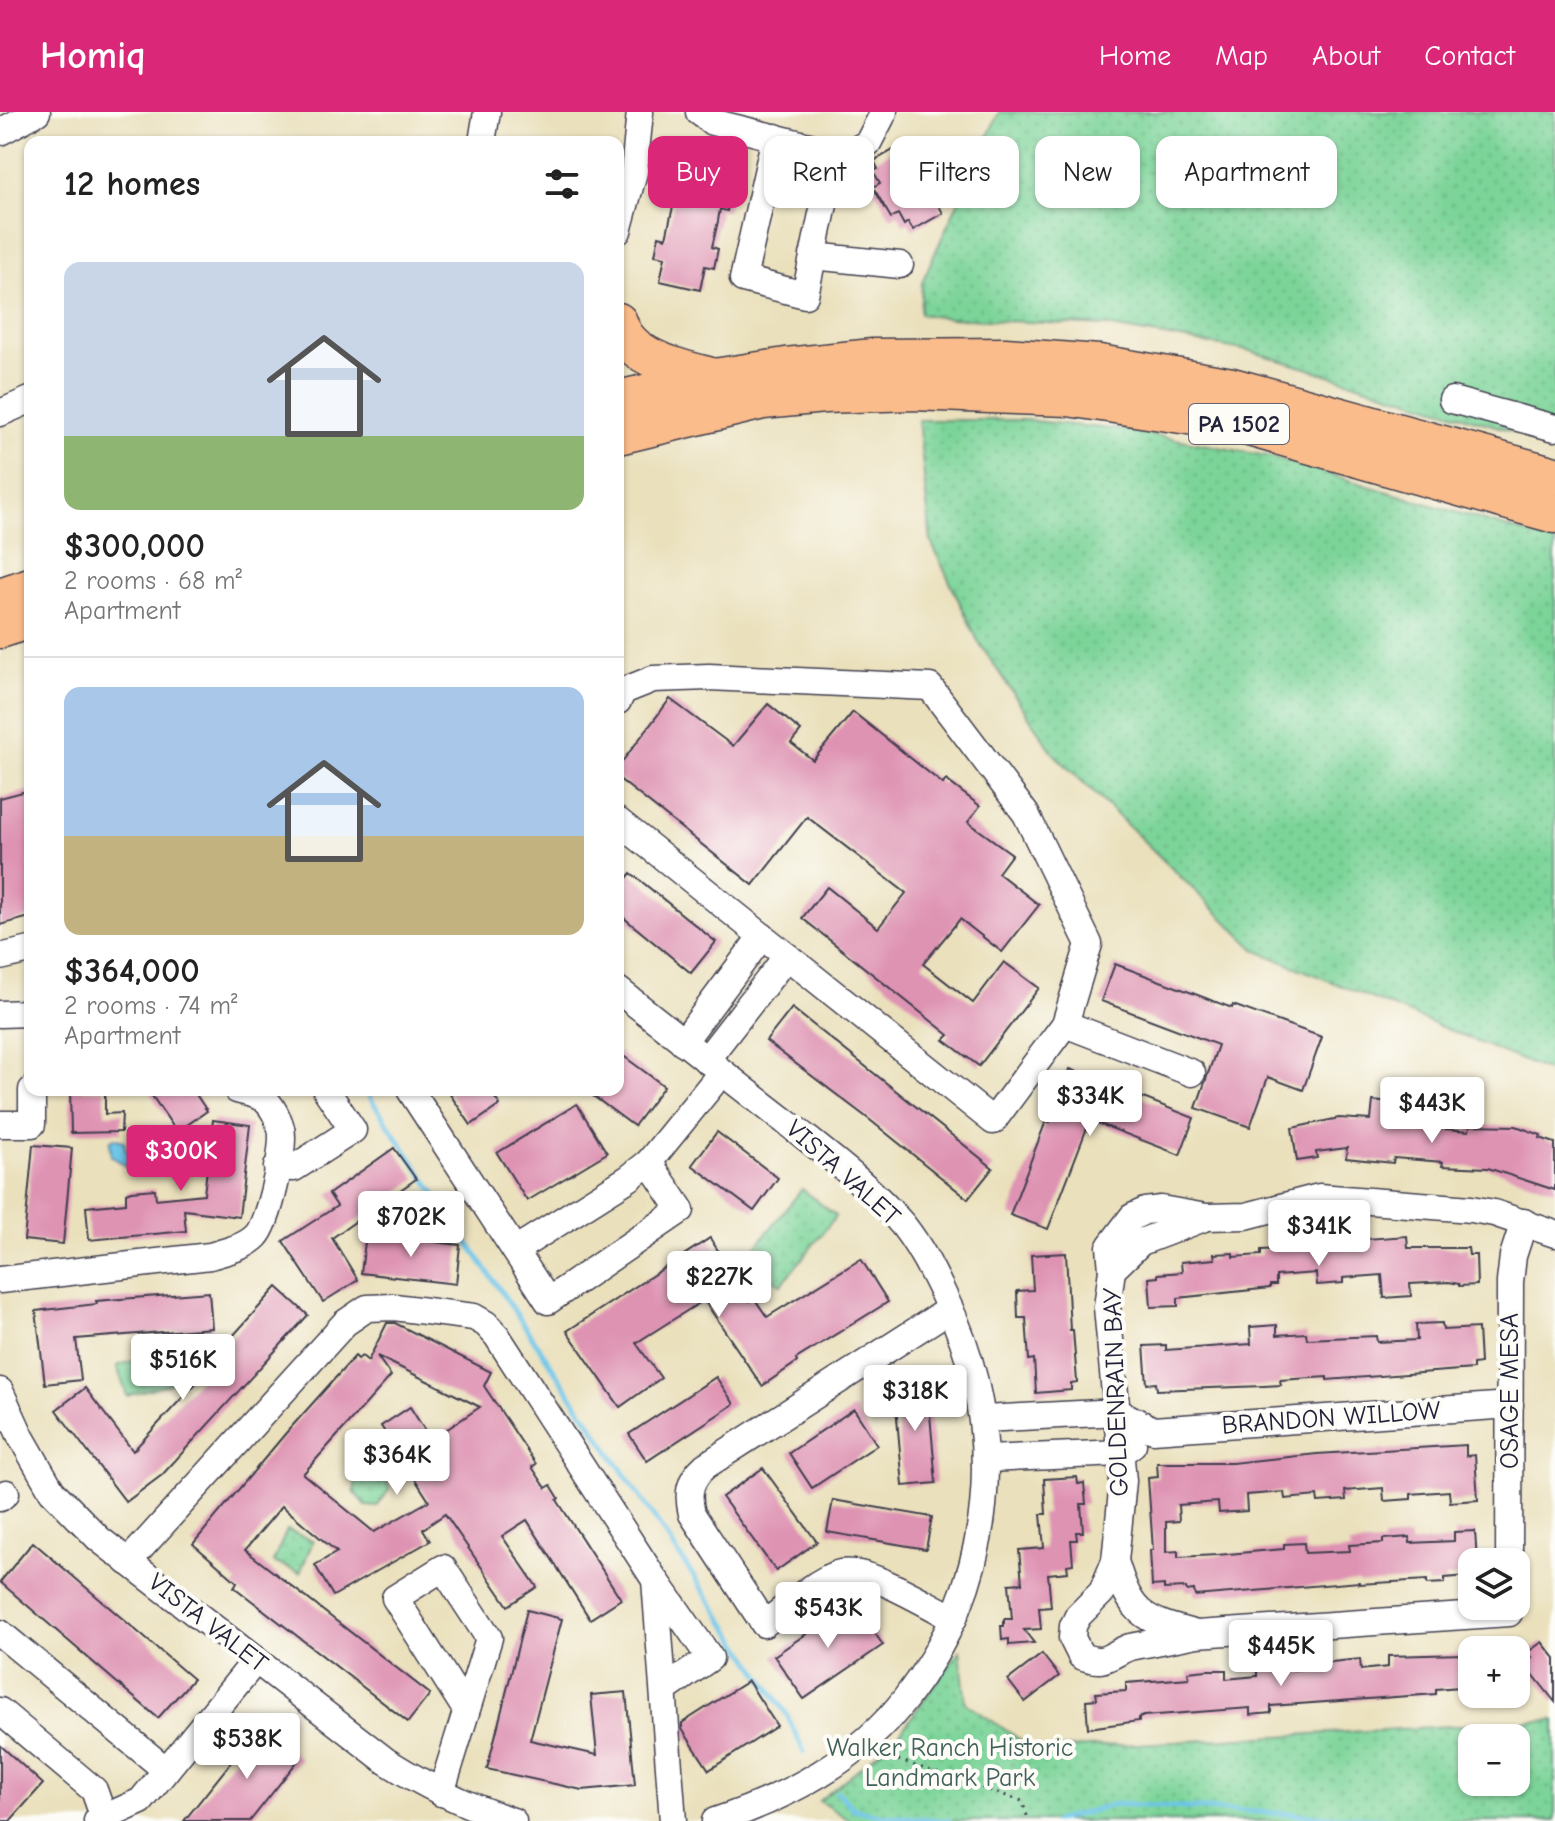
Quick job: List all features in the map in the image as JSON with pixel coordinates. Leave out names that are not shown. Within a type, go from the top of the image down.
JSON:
[{"type":"highway","points":[[624,333],[637,350],[669,366],[714,378]]},
{"type":"highway","name":"PA 1502","points":[[624,433],[700,413],[778,399],[872,391],[913,374],[1005,357],[1099,364],[1232,387],[1555,474]]},
{"type":"highway","name":"PA 1502","points":[[624,399],[714,378],[829,362],[1228,421],[1555,514]]},
{"type":"highway","points":[[624,450],[700,413]]},
{"type":"highway","points":[[0,587],[24,581]]},
{"type":"highway","points":[[15,618],[24,599]]},
{"type":"street","points":[[0,132],[37,112]]},
{"type":"street","points":[[483,136],[487,112]]},
{"type":"street","points":[[624,209],[634,172],[640,112]]},
{"type":"street","points":[[699,112],[712,122],[771,136]]},
{"type":"street","points":[[872,136],[884,112]]},
{"type":"street","points":[[764,186],[743,279],[805,295],[823,208]]},
{"type":"street","points":[[813,256],[900,265]]},
{"type":"street","points":[[0,413],[24,403]]},
{"type":"street","points":[[1461,403],[1555,428]]},
{"type":"street","points":[[624,691],[653,679],[709,677],[930,687],[1026,814],[1089,944],[1065,1024],[993,1121],[624,826]]},
{"type":"street","points":[[683,1042],[762,936]]},
{"type":"street","points":[[0,957],[24,951]]},
{"type":"street","points":[[515,1250],[649,1162],[787,956]]},
{"type":"street","name":"VISTA VALET","points":[[624,995],[847,1170],[903,1226],[926,1258],[950,1309],[973,1370],[983,1419],[986,1459],[980,1527],[973,1562],[954,1618],[905,1700],[857,1746],[828,1768],[784,1794],[715,1821]]},
{"type":"street","points":[[0,1014],[24,1013]]},
{"type":"street","points":[[1065,1024],[1192,1073]]},
{"type":"street","points":[[0,1124],[32,1124],[32,1096]]},
{"type":"street","points":[[0,1280],[210,1256],[238,1248],[256,1236],[267,1219],[282,1130],[268,1103],[259,1096]]},
{"type":"street","points":[[277,1167],[294,1168],[353,1130],[330,1096]]},
{"type":"street","points":[[414,1096],[548,1301],[681,1210],[649,1162]]},
{"type":"street","name":"GOLDENRAIN BAY","points":[[1115,1561],[1123,1481],[1107,1307],[1112,1270],[1141,1242],[1206,1217],[1264,1213],[1319,1197],[1471,1209],[1524,1222]]},
{"type":"street","points":[[1524,1222],[1555,1234]]},
{"type":"street","name":"OSAGE MESA","points":[[1509,1548],[1510,1282],[1513,1256],[1524,1222]]},
{"type":"street","points":[[128,1562],[345,1323],[367,1308],[394,1307],[474,1317],[497,1336],[655,1580],[710,1658],[664,1690]]},
{"type":"street","points":[[950,1309],[705,1466],[690,1486],[689,1501],[692,1514],[764,1624],[829,1579],[850,1572],[866,1575],[954,1618]]},
{"type":"street","name":"VISTA VALET","points":[[0,1391],[21,1437],[52,1491],[99,1539],[386,1761],[441,1793],[513,1821]]},
{"type":"street","name":"BRANDON WILLOW","points":[[1153,1430],[1510,1405]]},
{"type":"street","points":[[983,1419],[1118,1412],[1153,1430],[1121,1453],[986,1459]]},
{"type":"street","points":[[1046,1415],[1048,1457]]},
{"type":"street","points":[[1115,1561],[1102,1592],[1078,1616],[1073,1626],[1072,1638],[1081,1656],[1092,1660],[1114,1657],[1130,1647],[1197,1634],[1458,1614]]},
{"type":"street","points":[[1115,1561],[1128,1598],[1136,1610],[1164,1625],[1197,1634]]},
{"type":"street","points":[[441,1793],[489,1638],[443,1568],[395,1598],[466,1710]]},
{"type":"street","points":[[655,1580],[673,1821]]},
{"type":"street","points":[[0,1633],[166,1770]]},
{"type":"street","points":[[0,1711],[94,1790],[101,1819],[141,1801],[256,1660]]},
{"type":"path","points":[[857,1746],[1022,1801],[1029,1821]]},
{"type":"green space","points":[[999,112],[1555,112],[1555,444],[1250,351],[1106,326],[920,314],[922,282],[956,208],[1019,208],[1019,136],[988,136]]},
{"type":"green space","points":[[918,420],[1023,420],[1132,431],[1272,457],[1555,542],[1555,1074],[1257,951],[1054,754],[978,641],[931,542]]},
{"type":"green space","points":[[802,1189],[836,1216],[781,1285],[747,1258]]},
{"type":"green space","points":[[169,1349],[179,1380],[127,1396],[117,1366]]},
{"type":"green space","points":[[365,1476],[388,1483],[389,1490],[377,1507],[366,1506],[354,1492],[356,1481]]},
{"type":"green space","points":[[287,1530],[313,1541],[300,1573],[273,1562]]},
{"type":"green space","name":"Walker Ranch Historic Landmark Park","points":[[960,1650],[966,1703],[1035,1750],[1458,1726],[1458,1796],[1530,1796],[1530,1724],[1486,1724],[1555,1720],[1555,1821],[851,1821],[819,1801],[897,1737]]},
{"type":"water","points":[[150,1137],[162,1142],[163,1148],[153,1158],[152,1167],[128,1167],[111,1156],[110,1141],[114,1138],[124,1141],[126,1150],[141,1154],[146,1150]]},
{"type":"building","points":[[890,152],[890,208],[940,208],[943,213],[913,230],[908,222],[904,225],[898,214],[891,218],[874,189],[880,183],[874,173],[878,169],[874,161]]},
{"type":"building","points":[[673,208],[728,208],[727,211],[720,209],[712,247],[718,249],[714,268],[705,266],[700,290],[660,281],[665,257],[655,255],[659,236],[666,238]]},
{"type":"building","points":[[670,699],[733,746],[768,704],[801,731],[791,743],[813,760],[853,712],[943,784],[946,780],[980,806],[968,822],[1012,854],[998,873],[1039,905],[1002,952],[960,919],[923,964],[973,1003],[1004,962],[1039,988],[979,1066],[944,1040],[949,1035],[802,918],[827,887],[878,928],[906,893],[807,817],[753,885],[624,783],[624,759]]},
{"type":"building","points":[[24,792],[24,919],[0,925],[0,798]]},
{"type":"building","points":[[631,873],[716,942],[691,973],[624,918],[624,882]]},
{"type":"building","points":[[1115,964],[1232,1008],[1233,1005],[1322,1037],[1303,1090],[1268,1077],[1250,1127],[1196,1108],[1218,1045],[1101,1001]]},
{"type":"building","points":[[792,1008],[993,1168],[968,1199],[766,1041]]},
{"type":"building","points":[[624,1056],[664,1086],[634,1126],[593,1096],[624,1096]]},
{"type":"building","points":[[1070,1069],[1194,1118],[1180,1155],[1090,1120],[1048,1229],[1010,1215],[1046,1121],[1050,1122]]},
{"type":"building","points":[[70,1096],[105,1096],[105,1114],[122,1113],[121,1132],[71,1133]]},
{"type":"building","points":[[152,1096],[197,1096],[207,1111],[177,1132]]},
{"type":"building","points":[[451,1096],[493,1096],[500,1105],[471,1125]]},
{"type":"building","points":[[1373,1101],[1399,1104],[1397,1125],[1469,1131],[1470,1125],[1516,1126],[1541,1135],[1540,1138],[1555,1143],[1555,1190],[1488,1168],[1442,1166],[1443,1162],[1394,1158],[1393,1163],[1346,1158],[1347,1148],[1316,1152],[1317,1158],[1297,1161],[1292,1128],[1339,1118],[1371,1120]]},
{"type":"building","points":[[577,1104],[607,1153],[527,1201],[497,1153]]},
{"type":"building","points":[[213,1120],[250,1125],[239,1217],[184,1210],[186,1231],[89,1240],[86,1207],[126,1203],[126,1193],[131,1191],[155,1189],[156,1199],[204,1194]]},
{"type":"building","points":[[717,1132],[778,1178],[754,1211],[692,1165]]},
{"type":"building","points":[[33,1145],[72,1148],[63,1244],[24,1240]]},
{"type":"building","points":[[394,1148],[416,1179],[332,1238],[358,1280],[323,1302],[283,1241],[337,1206],[329,1194]]},
{"type":"building","points":[[366,1234],[460,1245],[456,1284],[361,1273]]},
{"type":"building","points":[[1340,1235],[1340,1241],[1407,1236],[1408,1248],[1468,1248],[1469,1255],[1476,1255],[1477,1285],[1459,1286],[1449,1282],[1410,1284],[1411,1296],[1384,1298],[1382,1275],[1343,1278],[1343,1283],[1317,1285],[1316,1273],[1276,1276],[1276,1285],[1270,1285],[1270,1288],[1178,1298],[1178,1306],[1151,1307],[1149,1278],[1182,1272],[1181,1262],[1215,1259],[1214,1254],[1233,1253],[1233,1257],[1261,1255],[1261,1250],[1283,1249],[1289,1244],[1318,1242],[1317,1237]]},
{"type":"building","points":[[710,1238],[750,1301],[754,1298],[767,1317],[861,1259],[888,1302],[796,1359],[797,1362],[762,1386],[704,1300],[636,1343],[661,1378],[620,1407],[567,1331]]},
{"type":"building","points":[[1066,1253],[1070,1330],[1073,1330],[1077,1382],[1071,1383],[1071,1390],[1036,1393],[1034,1359],[1029,1360],[1026,1318],[1018,1318],[1017,1291],[1033,1290],[1031,1255]]},
{"type":"building","points":[[277,1287],[308,1315],[162,1475],[126,1502],[56,1410],[85,1388],[133,1451],[208,1370],[205,1367]]},
{"type":"building","points":[[209,1292],[212,1328],[76,1339],[81,1380],[45,1384],[36,1311],[97,1304],[96,1301]]},
{"type":"building","points":[[387,1323],[395,1323],[491,1372],[484,1386],[536,1464],[532,1467],[546,1488],[551,1485],[559,1498],[557,1500],[621,1599],[590,1619],[527,1520],[502,1536],[537,1587],[508,1606],[445,1514],[423,1529],[430,1541],[333,1596],[315,1565],[337,1552],[282,1506],[245,1550],[430,1694],[408,1722],[234,1587],[237,1582],[193,1544],[355,1356],[358,1359],[362,1356],[368,1361]],"holes":[[[377,1356],[480,1407],[431,1440],[410,1407],[381,1426],[429,1501],[374,1532],[303,1474],[391,1376]]]},
{"type":"building","points":[[1442,1323],[1443,1330],[1478,1328],[1480,1363],[1473,1364],[1473,1369],[1327,1380],[1327,1377],[1280,1380],[1281,1385],[1264,1386],[1157,1390],[1156,1383],[1147,1384],[1144,1346],[1166,1345],[1166,1350],[1251,1344],[1250,1327],[1277,1325],[1277,1335],[1306,1333],[1307,1339],[1376,1336],[1377,1342],[1417,1340],[1416,1324]]},
{"type":"building","points":[[716,1377],[734,1404],[647,1461],[629,1434]]},
{"type":"building","points":[[927,1380],[936,1483],[903,1486],[894,1384]]},
{"type":"building","points":[[854,1409],[877,1445],[812,1488],[789,1453]]},
{"type":"building","points":[[1466,1445],[1466,1456],[1475,1455],[1478,1500],[1450,1502],[1449,1491],[1411,1494],[1411,1499],[1384,1501],[1383,1488],[1345,1491],[1346,1500],[1318,1502],[1317,1496],[1285,1499],[1284,1492],[1246,1495],[1247,1511],[1219,1513],[1218,1502],[1178,1505],[1179,1521],[1166,1522],[1166,1552],[1178,1551],[1178,1557],[1217,1555],[1284,1549],[1284,1544],[1304,1543],[1305,1553],[1350,1551],[1349,1545],[1383,1543],[1383,1539],[1410,1537],[1410,1543],[1454,1541],[1454,1532],[1475,1531],[1476,1548],[1458,1548],[1458,1577],[1445,1578],[1445,1583],[1427,1584],[1427,1580],[1359,1582],[1195,1596],[1194,1590],[1187,1591],[1186,1588],[1152,1586],[1148,1478],[1158,1477],[1157,1463],[1232,1463],[1317,1454]]},
{"type":"building","points":[[763,1468],[817,1542],[776,1571],[722,1497]]},
{"type":"building","points":[[1077,1477],[1078,1484],[1084,1483],[1086,1504],[1081,1504],[1083,1532],[1076,1532],[1077,1540],[1071,1540],[1073,1564],[1067,1565],[1068,1572],[1048,1574],[1051,1607],[1039,1608],[1041,1629],[1024,1630],[1034,1643],[1009,1645],[1009,1639],[1002,1640],[1001,1626],[1004,1626],[1004,1619],[1012,1619],[1009,1584],[1022,1583],[1019,1550],[1044,1548],[1041,1514],[1046,1514],[1044,1479]]},
{"type":"building","points":[[833,1500],[932,1517],[926,1549],[827,1532]]},
{"type":"building","points":[[33,1542],[193,1679],[158,1718],[0,1582]]},
{"type":"building","points":[[853,1602],[883,1645],[804,1699],[774,1656]]},
{"type":"building","points":[[527,1610],[562,1619],[530,1740],[597,1755],[591,1695],[626,1692],[635,1785],[582,1790],[487,1769]]},
{"type":"building","points":[[1542,1642],[1555,1658],[1555,1702],[1530,1671],[1530,1651]]},
{"type":"building","points":[[1042,1654],[1059,1676],[1025,1702],[1008,1680]]},
{"type":"building","points":[[1458,1654],[1458,1687],[1436,1689],[1436,1694],[1271,1706],[1271,1713],[1250,1715],[1250,1708],[1144,1716],[1139,1721],[1088,1728],[1086,1700],[1097,1699],[1096,1693],[1126,1691],[1126,1683],[1189,1678],[1188,1672],[1207,1670],[1226,1670],[1226,1679],[1257,1676],[1257,1669],[1292,1666],[1293,1670],[1360,1659],[1361,1670],[1388,1667],[1388,1656]]},
{"type":"building","points":[[748,1681],[777,1726],[709,1770],[682,1729],[682,1723]]},
{"type":"building","points":[[260,1726],[300,1758],[250,1821],[184,1821]]},
{"type":"building","points":[[0,1745],[43,1784],[10,1821],[0,1821]]},
{"type":"waterway","points":[[369,1096],[786,1713],[804,1752]]},
{"type":"waterway","points":[[837,1792],[854,1809],[878,1815],[949,1821]]},
{"type":"waterway","points":[[1055,1821],[1115,1804],[1418,1821]]}]
